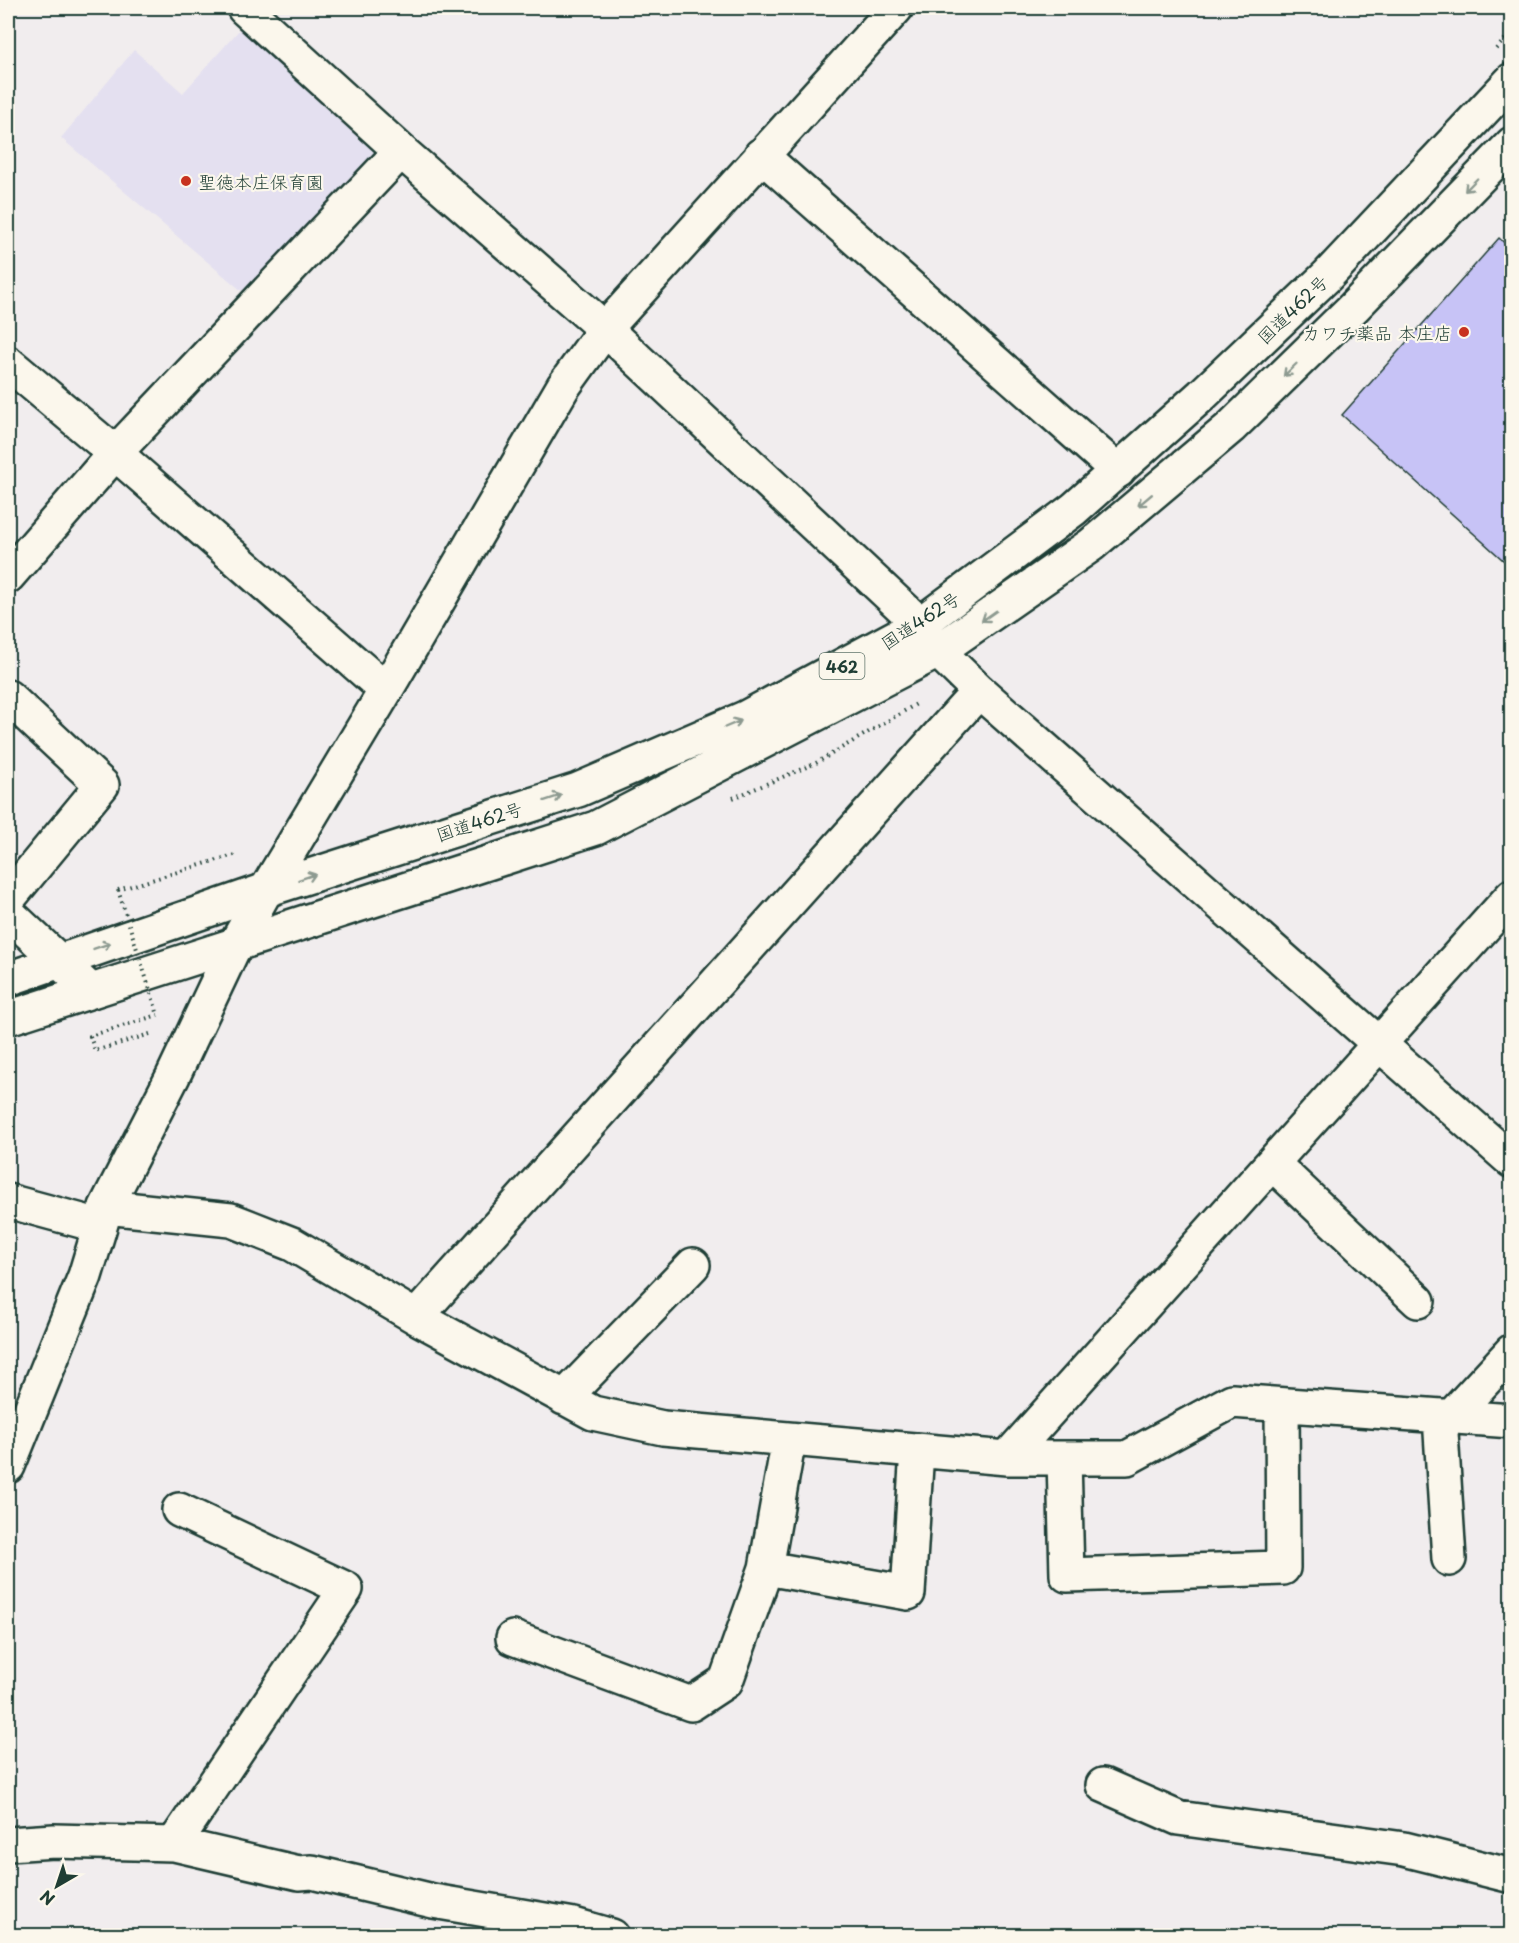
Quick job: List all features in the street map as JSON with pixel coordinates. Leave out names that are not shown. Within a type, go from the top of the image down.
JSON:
[{"type":"main road","points":[[244,8],[401,151],[605,329],[920,624]]},
{"type":"main road","points":[[8,1466],[85,1276],[103,1216],[235,945],[563,387],[605,329],[896,8]]},
{"type":"main road","name":"国道462号","points":[[8,979],[266,890],[578,790],[745,718],[920,624],[1074,509],[1202,395],[1327,276],[1512,80]]},
{"type":"main road","name":"国道462号","points":[[8,1018],[596,828],[938,651],[1091,545],[1231,427],[1354,307],[1512,144]]},
{"type":"main road","points":[[8,576],[115,453],[401,151]]},
{"type":"main road","points":[[761,155],[1118,471]]},
{"type":"main road","points":[[8,363],[115,453],[386,690]]},
{"type":"main road","points":[[938,651],[979,691],[1512,1161]]},
{"type":"main road","points":[[416,1317],[979,691]]},
{"type":"main road","points":[[8,697],[102,785],[8,899]]},
{"type":"main road","points":[[1007,1458],[1512,896]]},
{"type":"main road","points":[[8,913],[91,991]]},
{"type":"main road","points":[[1272,1163],[1418,1301]]},
{"type":"main road","points":[[8,1201],[103,1216],[231,1220],[292,1244],[416,1317],[592,1413],[663,1428],[1007,1458],[1127,1458],[1232,1401],[1512,1421]]},
{"type":"main road","points":[[564,1398],[693,1265]]},
{"type":"main road","points":[[1449,1559],[1446,1417],[1512,1351]]},
{"type":"main road","points":[[1064,1458],[1067,1575],[1283,1568],[1282,1405]]},
{"type":"main road","points":[[513,1638],[691,1704],[726,1681],[766,1568],[789,1439]]},
{"type":"main road","points":[[766,1568],[908,1593],[917,1450]]},
{"type":"main road","points":[[174,1844],[346,1588],[179,1510]]},
{"type":"main road","points":[[1103,1785],[1179,1818],[1404,1849],[1512,1876]]},
{"type":"main road","points":[[8,1844],[54,1841],[174,1844],[299,1874],[312,1872],[433,1900],[574,1925],[612,1935]]},
{"type":"path","points":[[1495,50],[1512,32]]},
{"type":"path","points":[[150,1034],[95,1051],[90,1036],[158,1015],[118,890],[237,854]]},
{"type":"shaded area","points":[[248,27],[387,144],[249,297],[61,138],[134,50],[183,93],[241,28]]},
{"type":"building","name":"カワチ薬品 本庄店","points":[[1499,238],[1512,250],[1512,568],[1342,415]]},
{"type":"place","name":"聖徳本庄保育園","points":[[186,181]]},
{"type":"place","name":"カワチ薬品 本庄店","points":[[1464,332]]}]
